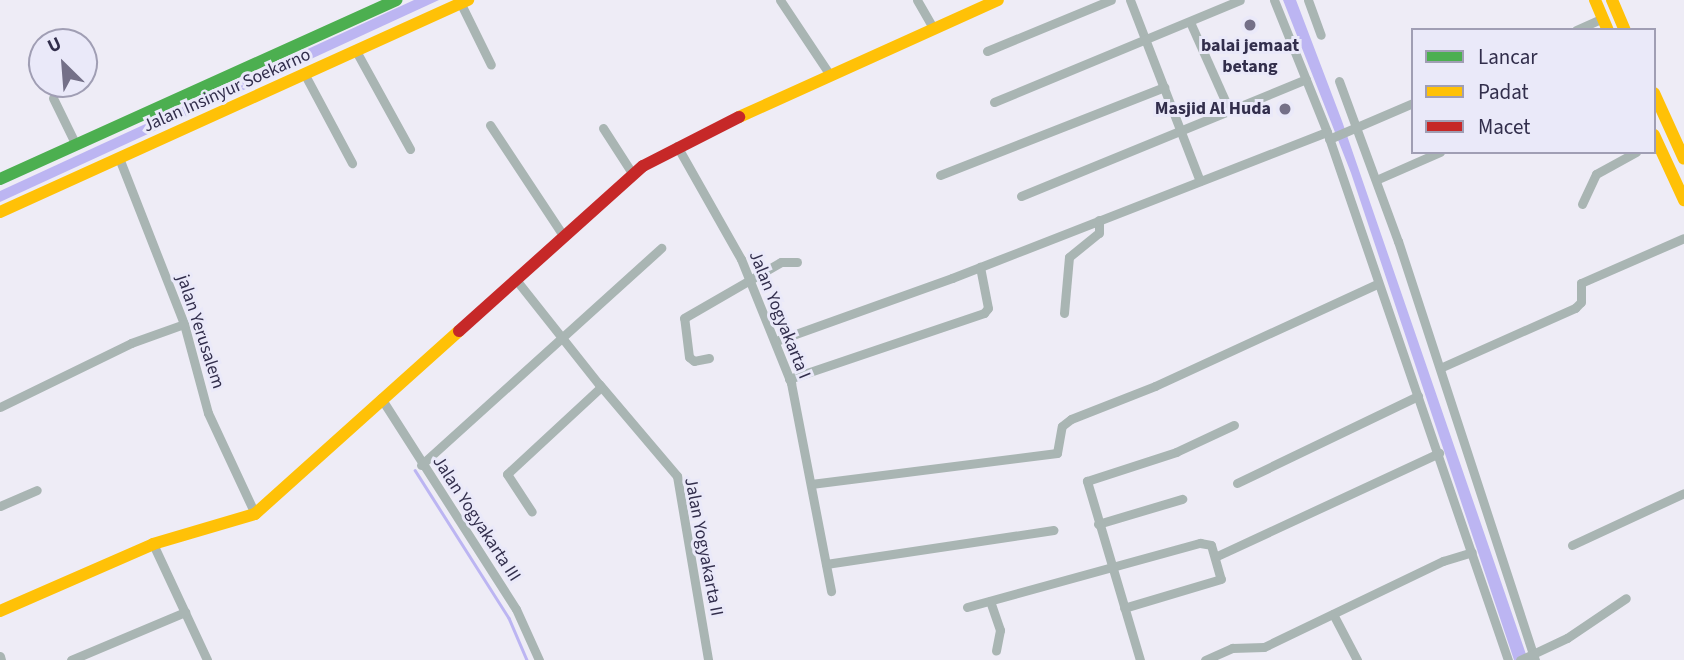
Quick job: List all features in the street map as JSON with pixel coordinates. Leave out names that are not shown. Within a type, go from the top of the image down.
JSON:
[{"type":"main road","name":"Jalan Insinyur Soekarno","points":[[0,180],[373,5],[397,0]]},
{"type":"main road","points":[[0,611],[153,544],[255,514],[382,398],[517,281],[632,173],[677,146],[993,0]]},
{"type":"main road","points":[[1595,0],[1606,24]]},
{"type":"main road","points":[[1612,0],[1624,28]]},
{"type":"main road","name":"Jalan Insinyur Soekarno","points":[[0,212],[462,1]]},
{"type":"main road","points":[[1656,97],[1684,159]]},
{"type":"main road","points":[[1656,142],[1684,200]]},
{"type":"street","points":[[780,0],[830,75]]},
{"type":"street","points":[[917,0],[933,28]]},
{"type":"street","points":[[987,51],[1111,0]]},
{"type":"street","points":[[1130,0],[1200,181]]},
{"type":"street","points":[[994,102],[1240,0]]},
{"type":"street","points":[[1274,0],[1331,136],[1377,284],[1439,453],[1508,660]]},
{"type":"street","points":[[1308,0],[1321,35]]},
{"type":"street","points":[[462,1],[491,65]]},
{"type":"street","points":[[1190,22],[1230,112]]},
{"type":"street","points":[[1586,28],[1606,24]]},
{"type":"street","points":[[356,51],[410,149]]},
{"type":"street","points":[[305,75],[352,163]]},
{"type":"street","points":[[1021,196],[1306,79]]},
{"type":"street","points":[[1339,81],[1353,129],[1376,180],[1440,368],[1529,658],[1626,598]]},
{"type":"street","points":[[940,174],[1164,87]]},
{"type":"street","points":[[53,98],[76,145]]},
{"type":"street","points":[[776,341],[980,267],[1200,181],[1353,129],[1411,104]]},
{"type":"street","points":[[489,125],[564,237]]},
{"type":"street","points":[[603,128],[632,173]]},
{"type":"street","name":"Jalan Yogyakarta I","points":[[677,146],[750,279],[776,341],[789,379],[831,591]]},
{"type":"street","points":[[1376,180],[1435,154]]},
{"type":"street","points":[[1583,204],[1596,174],[1632,154]]},
{"type":"street","name":"jalan Yerusalem","points":[[119,158],[184,324],[208,413],[255,514]]},
{"type":"street","points":[[1064,313],[1069,257],[1096,237],[1099,220]]},
{"type":"street","points":[[1440,368],[1575,308],[1581,302],[1578,286],[1684,238]]},
{"type":"street","points":[[421,465],[661,248]]},
{"type":"street","points":[[709,358],[694,361],[689,358],[684,318],[781,262],[797,262]]},
{"type":"street","points":[[789,379],[984,313],[988,308],[980,267]]},
{"type":"street","name":"Jalan Yogyakarta II","points":[[517,281],[677,476],[708,660]]},
{"type":"street","points":[[811,484],[1057,453],[1062,426],[1071,419],[1377,284]]},
{"type":"street","points":[[0,407],[131,343],[184,324]]},
{"type":"street","points":[[532,512],[507,474],[599,389],[598,382]]},
{"type":"street","points":[[1237,483],[1418,396]]},
{"type":"street","name":"Jalan Yogyakarta III","points":[[382,398],[421,465],[516,609],[539,660]]},
{"type":"street","points":[[1140,660],[1087,483],[1090,477],[1176,452],[1234,425]]},
{"type":"street","points":[[1217,556],[1439,453]]},
{"type":"street","points":[[0,506],[37,490]]},
{"type":"street","points":[[1572,545],[1684,493]]},
{"type":"street","points":[[1098,524],[1182,499]]},
{"type":"street","points":[[826,564],[1053,530]]},
{"type":"street","points":[[967,607],[1204,542],[1217,556],[1221,579],[1124,608]]},
{"type":"street","points":[[153,544],[207,660]]},
{"type":"street","points":[[1205,660],[1232,648],[1264,647],[1443,561],[1472,552]]},
{"type":"street","points":[[990,601],[1000,629],[996,650]]},
{"type":"street","points":[[71,660],[185,612]]},
{"type":"street","points":[[1333,614],[1357,660]]},
{"type":"shaded area","points":[[414,0],[439,0],[0,202],[0,191]]},
{"type":"shaded area","points":[[1283,0],[1296,0],[1342,121],[1528,660],[1514,660],[1351,173]]},
{"type":"waterway","points":[[415,470],[509,618],[527,660]]},
{"type":"traffic: fast","points":[[0,179],[397,0]]},
{"type":"traffic: slow","points":[[0,212],[468,0]]},
{"type":"traffic: slow","points":[[739,117],[998,0]]},
{"type":"traffic: slow","points":[[1595,0],[1607,28]]},
{"type":"traffic: slow","points":[[1612,0],[1624,28]]},
{"type":"traffic: slow","points":[[1656,97],[1684,159]]},
{"type":"traffic: slow","points":[[1656,139],[1684,200]]},
{"type":"traffic: slow","points":[[0,611],[153,544],[255,514],[459,331]]},
{"type":"traffic: jam","points":[[459,331],[643,166],[739,117]]},
{"type":"place","name":"balai jemaat betang","points":[[1250,25]]},
{"type":"place","name":"Masjid Al Huda","points":[[1285,109]]}]
